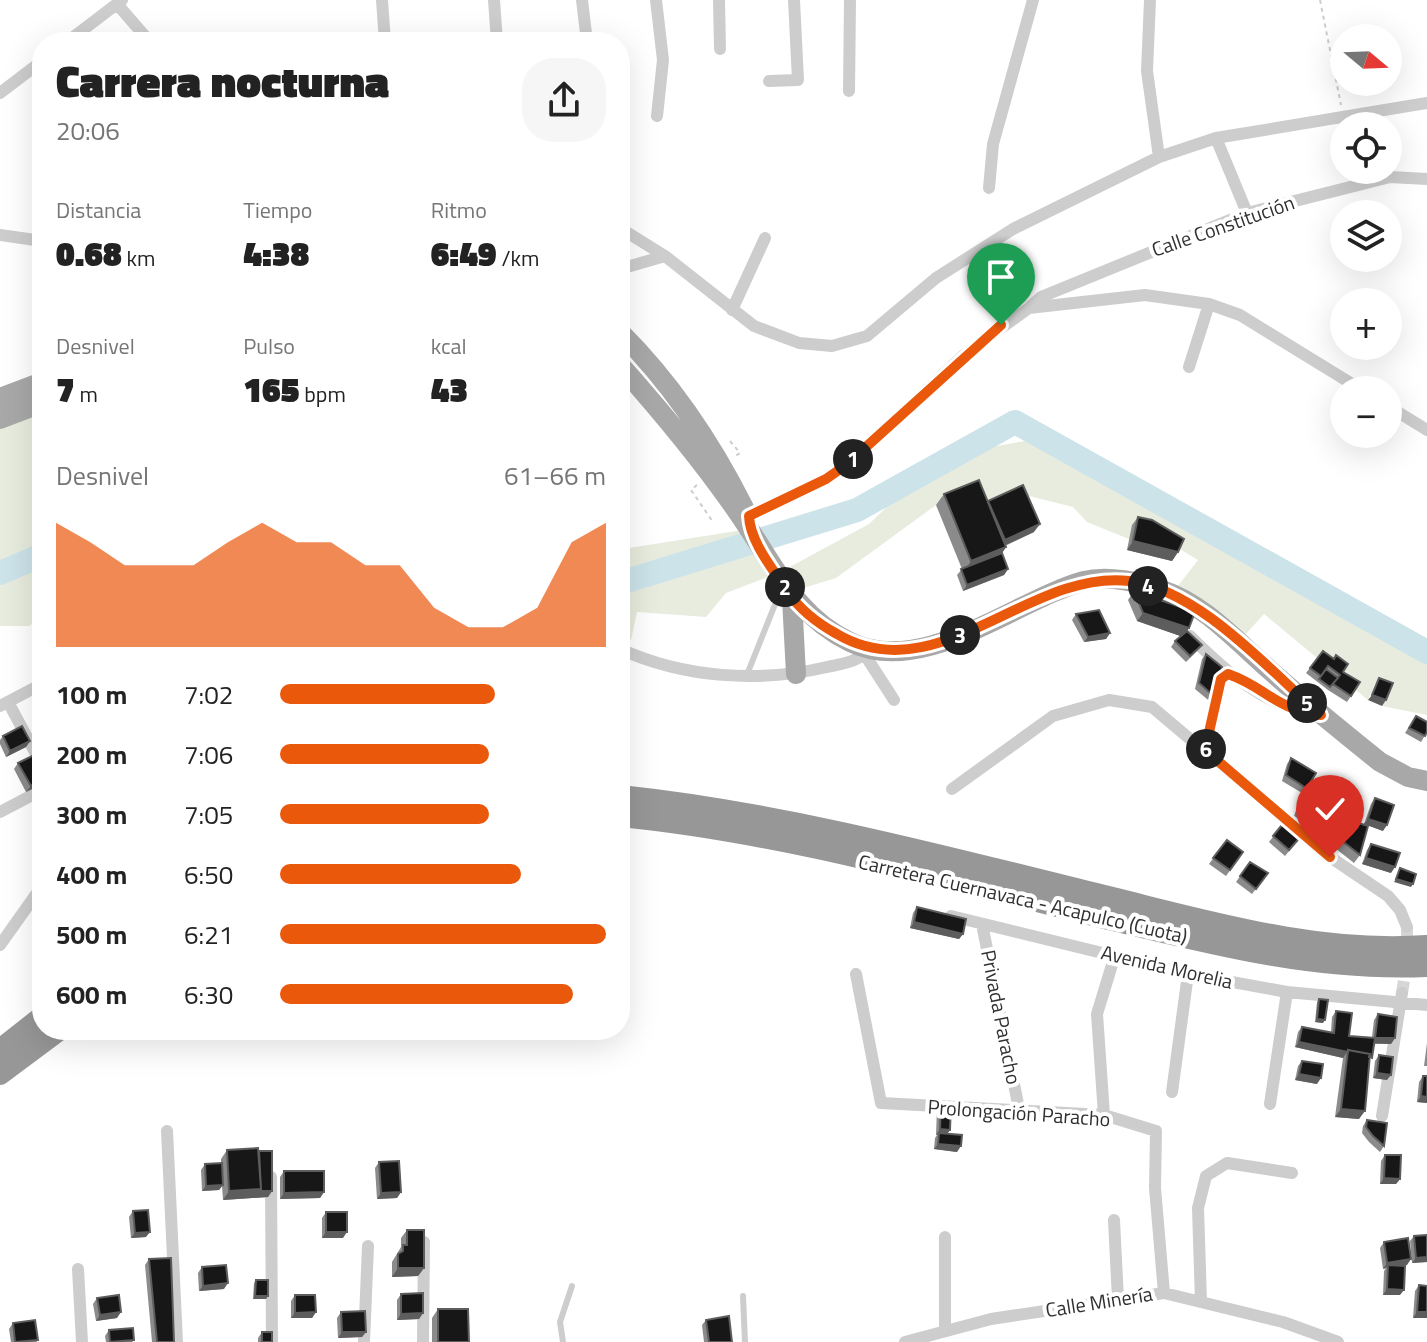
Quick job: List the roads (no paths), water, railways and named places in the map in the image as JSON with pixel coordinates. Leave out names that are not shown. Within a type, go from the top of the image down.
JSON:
[{"type":"highway","name":"Carretera Cuernavaca - Acapulco (Cuota)","points":[[630,797],[751,814],[1249,931],[1356,947],[1427,946]]},
{"type":"highway","name":"Carretera Cuernavaca - Acapulco (Cuota)","points":[[630,817],[749,833],[1244,951],[1356,966],[1427,966]]},
{"type":"highway","points":[[0,1050],[32,1025]]},
{"type":"highway","points":[[0,1074],[46,1040]]},
{"type":"main road","points":[[630,344],[676,397],[718,456],[748,525]]},
{"type":"main road","points":[[630,377],[687,444],[748,525],[784,586],[822,626],[868,652],[936,645],[1086,581],[1130,581],[1165,591],[1203,612],[1380,762],[1408,777],[1427,781]]},
{"type":"main road","points":[[0,398],[32,386]]},
{"type":"main road","points":[[0,419],[32,407]]},
{"type":"main road","points":[[784,586],[796,674]]},
{"type":"street","points":[[382,0],[384,32]]},
{"type":"street","points":[[494,0],[496,32]]},
{"type":"street","points":[[582,0],[586,32]]},
{"type":"street","points":[[656,0],[663,60],[657,116]]},
{"type":"street","points":[[719,0],[720,49]]},
{"type":"street","points":[[769,81],[798,80],[794,0]]},
{"type":"street","points":[[849,91],[850,0]]},
{"type":"street","points":[[989,188],[993,144],[1033,0]]},
{"type":"street","points":[[1150,0],[1147,71],[1159,157]]},
{"type":"street","points":[[80,32],[120,2],[142,32]]},
{"type":"street","points":[[0,93],[32,69]]},
{"type":"street","points":[[630,234],[665,256],[754,326],[799,343],[832,346],[867,336],[936,278],[1013,229],[1159,157],[1216,138],[1427,103]]},
{"type":"street","points":[[1216,138],[1247,213]]},
{"type":"street","name":"Calle Constitución","points":[[748,525],[846,465],[964,355],[1041,297],[1247,213],[1390,177],[1427,179]]},
{"type":"street","points":[[0,235],[32,240]]},
{"type":"street","points":[[732,310],[765,238]]},
{"type":"street","points":[[630,266],[665,256]]},
{"type":"street","points":[[1029,308],[1145,295],[1209,304],[1240,315],[1339,376]]},
{"type":"street","points":[[1189,367],[1209,304]]},
{"type":"street","points":[[1402,415],[1427,430]]},
{"type":"street","points":[[1188,634],[1228,674],[1241,679],[1276,703],[1297,712],[1321,715]]},
{"type":"street","points":[[630,653],[647,661],[746,678],[796,674],[860,659],[868,652],[894,700]]},
{"type":"street","points":[[1205,750],[1221,679],[1228,674]]},
{"type":"street","points":[[32,689],[4,704],[32,749]]},
{"type":"street","points":[[952,789],[1053,716],[1109,700],[1152,707],[1330,857],[1388,896],[1400,910],[1407,927]]},
{"type":"street","points":[[0,812],[32,795]]},
{"type":"street","points":[[0,945],[32,900]]},
{"type":"street","name":"Avenida Morelia","points":[[939,913],[1188,974],[1287,992],[1402,999],[1427,1005]]},
{"type":"street","name":"Privada Paracho","points":[[982,924],[1019,1109]]},
{"type":"street","points":[[1104,1115],[1097,1014],[1115,955]]},
{"type":"street","name":"Prolongación Paracho","points":[[856,974],[881,1103],[1104,1115],[1156,1131],[1155,1188],[1164,1293]]},
{"type":"street","points":[[1172,1092],[1188,974]]},
{"type":"street","points":[[1270,1104],[1287,992]]},
{"type":"street","points":[[1382,1116],[1402,999]]},
{"type":"street","points":[[167,1131],[177,1342]]},
{"type":"street","points":[[271,1161],[272,1342]]},
{"type":"street","points":[[1201,1302],[1198,1208],[1206,1176],[1227,1163],[1292,1173]]},
{"type":"street","points":[[1114,1220],[1118,1300]]},
{"type":"street","points":[[945,1237],[945,1331]]},
{"type":"street","points":[[423,1342],[424,1242]]},
{"type":"street","points":[[364,1342],[368,1246]]},
{"type":"street","points":[[78,1269],[82,1342]]},
{"type":"street","name":"Calle Minería","points":[[905,1342],[991,1319],[1164,1293],[1283,1322],[1338,1342]]},
{"type":"lane","points":[[746,678],[784,586]]},
{"type":"lane","points":[[563,1342],[560,1322],[572,1286]]},
{"type":"lane","points":[[743,1296],[745,1342]]},
{"type":"waterway","points":[[630,580],[857,510],[1015,422],[1427,652]]},
{"type":"waterway","points":[[0,573],[32,559]]},
{"type":"tunnel","points":[[1402,993],[1407,961],[1407,927]]}]
